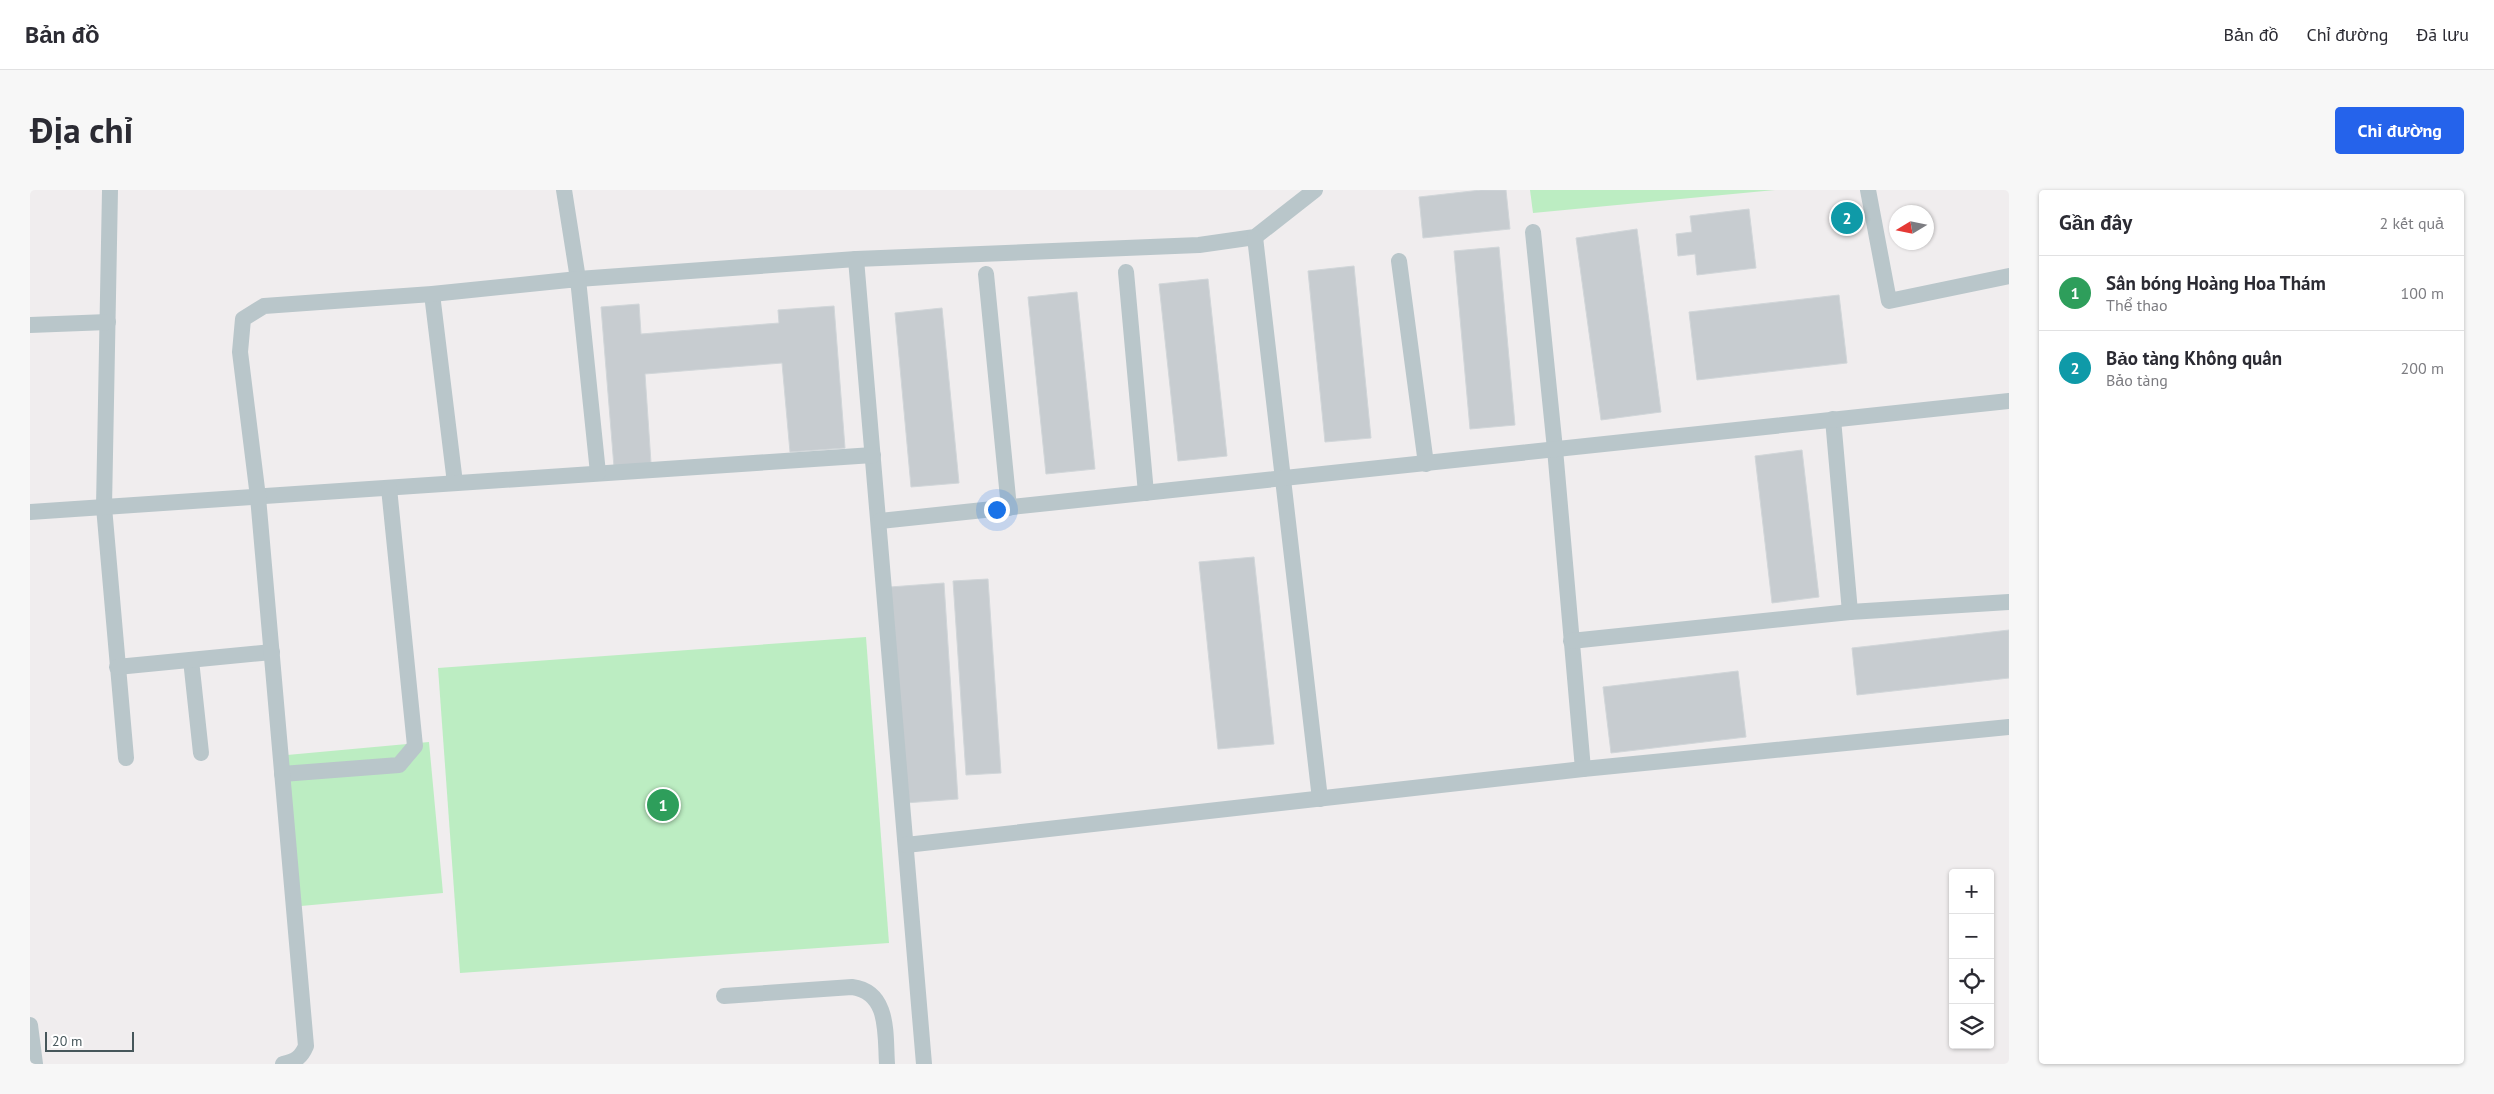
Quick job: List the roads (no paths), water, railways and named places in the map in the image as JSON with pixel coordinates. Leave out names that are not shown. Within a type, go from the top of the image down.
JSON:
[{"type":"lane","points":[[110,190],[104,507],[126,758]]},
{"type":"lane","points":[[564,190],[578,279],[598,473]]},
{"type":"lane","points":[[283,1064],[295,1061],[303,1055],[306,1046],[258,496],[240,352],[243,319],[264,306],[432,294],[578,279],[856,259],[1199,245],[1255,237],[1315,190]]},
{"type":"lane","points":[[1868,190],[1889,301],[2009,276]]},
{"type":"lane","points":[[1533,232],[1555,449],[1583,769]]},
{"type":"lane","points":[[1255,237],[1320,799]]},
{"type":"lane","points":[[856,259],[880,521],[924,1064]]},
{"type":"lane","points":[[1399,262],[1426,464]]},
{"type":"lane","points":[[1126,272],[1146,493]]},
{"type":"lane","points":[[986,274],[1009,508]]},
{"type":"lane","points":[[432,294],[455,483]]},
{"type":"lane","points":[[30,325],[108,322]]},
{"type":"lane","points":[[880,521],[2009,401]]},
{"type":"lane","points":[[1833,419],[1850,612]]},
{"type":"lane","points":[[30,512],[873,455]]},
{"type":"lane","points":[[282,774],[399,765],[415,746],[389,488]]},
{"type":"lane","points":[[1571,640],[1850,612],[2009,602]]},
{"type":"lane","points":[[118,667],[272,652]]},
{"type":"lane","points":[[191,660],[201,753]]},
{"type":"lane","points":[[906,845],[1583,769],[2009,726]]},
{"type":"lane","points":[[724,996],[852,987],[861,988],[873,994],[884,1019],[887,1064]]},
{"type":"lane","points":[[30,1025],[35,1064]]},
{"type":"place","name":"Bảo tàng Không quân","points":[[1847,218]]},
{"type":"place","name":"Sân bóng Hoàng Hoa Thám","points":[[663,805]]}]
